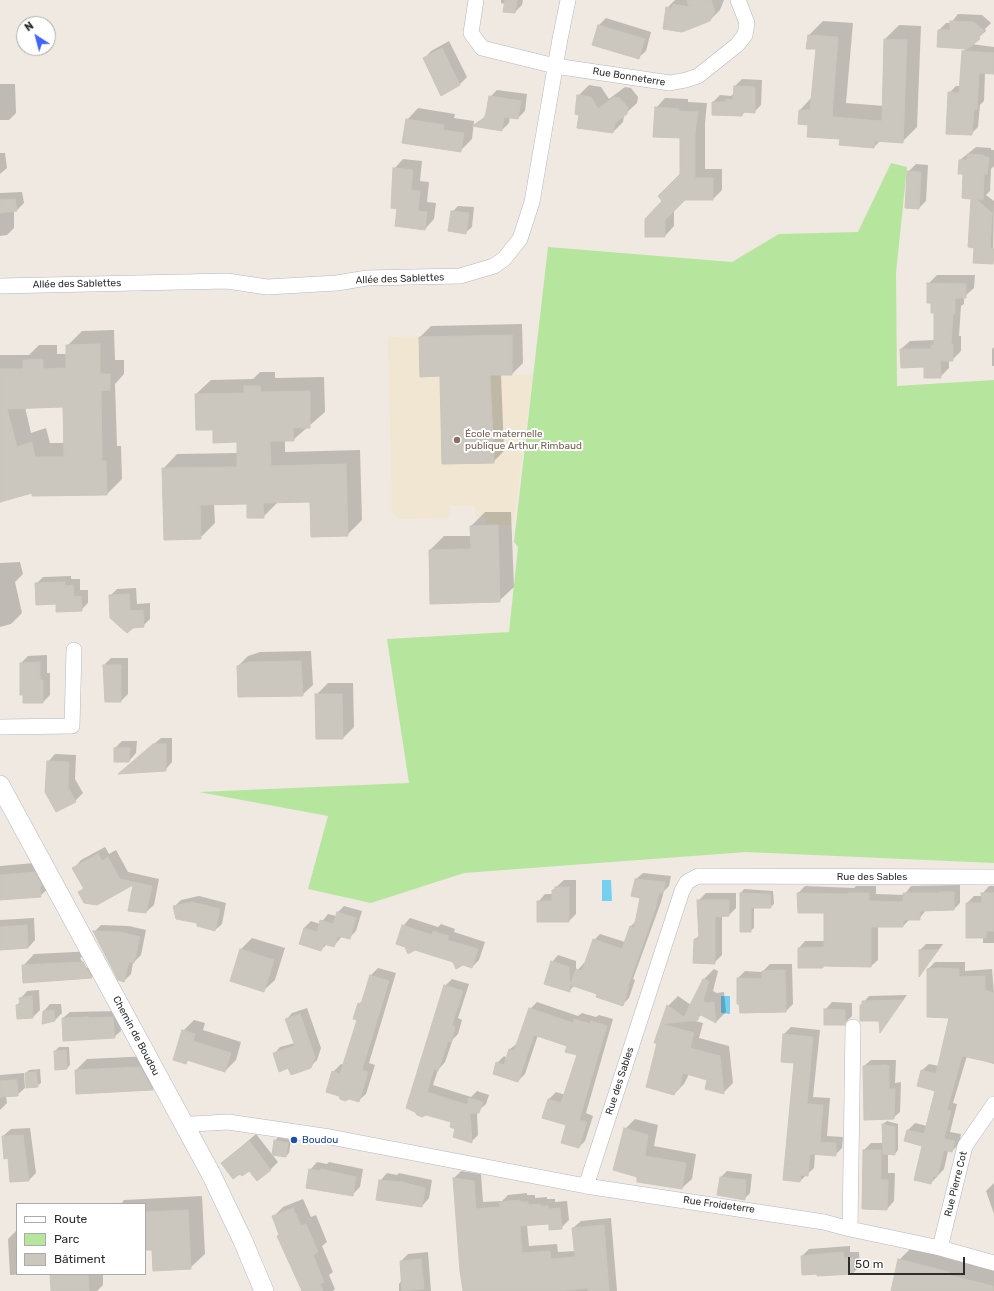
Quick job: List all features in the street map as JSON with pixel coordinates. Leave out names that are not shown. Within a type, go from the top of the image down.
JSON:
[{"type":"street","name":"Rue Bonneterre","points":[[476,0],[471,33],[482,48],[555,66],[670,83],[698,76],[737,45],[746,34],[747,23],[738,0]]},
{"type":"street","name":"Allée des Sablettes","points":[[0,286],[227,281],[267,287],[337,283],[367,278],[460,276],[494,266],[504,259],[520,238],[532,202],[555,66],[568,0]]},
{"type":"street","points":[[0,726],[72,726],[74,650]]},
{"type":"street","name":"Chemin de Boudou","points":[[0,785],[223,1200],[264,1291]]},
{"type":"street","name":"Rue des Sables","points":[[586,1186],[682,891],[687,882],[698,876],[994,877]]},
{"type":"street","points":[[850,1229],[853,1027]]},
{"type":"street","name":"Rue Pierre Cot","points":[[940,1248],[965,1146],[994,1104]]},
{"type":"street","points":[[185,1128],[192,1124],[228,1122],[242,1123],[586,1186]]},
{"type":"street","name":"Rue Froideterre","points":[[586,1186],[757,1210],[824,1222],[940,1248],[994,1263]]},
{"type":"shaded area","name":"École maternelle publique Arthur Rimbaud","points":[[512,335],[512,375],[533,374],[513,525],[487,525],[485,517],[476,517],[475,506],[450,506],[450,518],[400,519],[392,512],[388,337]]},
{"type":"green space","points":[[891,163],[907,167],[896,273],[897,386],[994,380],[994,863],[746,852],[464,873],[371,903],[308,889],[328,816],[199,792],[409,783],[387,639],[509,632],[518,547],[514,542],[548,247],[732,262],[779,234],[858,232]]},
{"type":"water","points":[[602,880],[611,880],[612,901],[602,901]]},
{"type":"water","points":[[721,996],[730,996],[730,1014],[721,1013]]},
{"type":"building","points":[[505,0],[517,0],[515,13],[503,12]]},
{"type":"building","points":[[687,0],[711,0],[715,11],[710,21],[682,32],[663,29],[666,7],[672,8],[673,4],[689,7]]},
{"type":"building","points":[[950,21],[974,22],[984,31],[979,37],[980,39],[967,49],[937,47],[938,30],[950,30]]},
{"type":"building","points":[[598,25],[645,39],[639,59],[592,45]]},
{"type":"building","points":[[808,35],[838,37],[832,117],[882,121],[884,39],[907,40],[903,143],[875,141],[874,148],[839,145],[840,139],[807,137],[808,125],[798,124],[799,110],[810,110],[816,49],[806,49]]},
{"type":"building","points":[[442,48],[460,85],[441,96],[423,58]]},
{"type":"building","points":[[962,51],[994,53],[994,74],[979,73],[977,109],[974,109],[972,135],[946,134],[948,92],[959,93]]},
{"type":"building","points":[[734,86],[755,87],[755,113],[742,112],[742,116],[712,115],[712,102],[726,102],[726,99],[733,100]]},
{"type":"building","points":[[577,95],[591,97],[598,109],[614,97],[620,98],[628,108],[627,114],[615,123],[613,133],[577,128],[579,115],[575,114]]},
{"type":"building","points":[[489,96],[521,101],[518,119],[504,117],[502,131],[472,126],[484,118]]},
{"type":"building","points":[[655,107],[679,109],[679,111],[698,112],[695,133],[695,178],[713,178],[713,200],[685,200],[665,220],[665,237],[645,237],[645,219],[662,201],[658,196],[680,174],[680,138],[653,137]]},
{"type":"building","points":[[406,119],[444,125],[443,130],[464,133],[461,152],[402,143]]},
{"type":"building","points":[[968,154],[984,155],[984,157],[989,157],[987,174],[984,174],[983,200],[976,199],[992,213],[990,248],[994,249],[993,264],[973,263],[974,248],[968,247],[971,199],[962,198],[963,174],[958,174],[959,160],[967,160]]},
{"type":"building","points":[[393,168],[413,170],[411,190],[420,191],[418,211],[427,212],[425,230],[395,226],[397,209],[391,208]]},
{"type":"building","points":[[907,171],[921,172],[919,209],[905,208]]},
{"type":"building","points":[[15,199],[17,211],[0,213],[0,200]]},
{"type":"building","points":[[451,211],[469,213],[466,234],[448,231]]},
{"type":"building","points":[[927,283],[966,284],[966,298],[955,298],[955,314],[953,314],[951,344],[953,344],[953,361],[940,361],[941,378],[924,378],[924,367],[901,368],[900,349],[931,349],[931,345],[934,345],[934,313],[931,313],[931,303],[927,303]]},
{"type":"building","points":[[512,335],[512,375],[490,375],[494,463],[442,464],[440,376],[420,377],[419,337]]},
{"type":"building","points":[[100,344],[100,374],[110,374],[110,390],[101,391],[102,461],[106,461],[107,495],[32,496],[32,493],[0,502],[0,369],[23,369],[23,360],[43,359],[43,369],[66,368],[66,345]],"holes":[[[63,407],[64,457],[35,457],[32,442],[17,447],[7,409]]]},
{"type":"building","points":[[244,386],[260,386],[261,392],[310,391],[310,428],[293,428],[294,441],[270,441],[271,466],[346,464],[348,536],[311,537],[310,502],[263,503],[264,518],[247,518],[247,504],[200,505],[201,539],[164,540],[162,468],[237,467],[237,442],[213,443],[213,430],[196,430],[195,394],[244,393]]},
{"type":"building","points":[[498,525],[500,602],[430,604],[429,550],[471,549],[470,526]]},
{"type":"building","points":[[65,582],[65,586],[73,585],[74,597],[81,596],[82,611],[56,612],[56,604],[36,605],[35,583]]},
{"type":"building","points":[[129,594],[130,611],[143,610],[144,627],[133,628],[127,633],[110,618],[109,595]]},
{"type":"building","points":[[301,661],[303,696],[238,697],[237,666],[249,662]]},
{"type":"building","points":[[40,662],[40,680],[43,680],[43,703],[23,703],[23,695],[20,695],[20,663]]},
{"type":"building","points":[[103,665],[121,665],[121,702],[105,702]]},
{"type":"building","points":[[315,694],[342,694],[343,739],[316,739]]},
{"type":"building","points":[[153,744],[166,744],[166,771],[118,774]]},
{"type":"building","points":[[114,748],[130,748],[129,762],[114,762]]},
{"type":"building","points":[[47,761],[69,762],[68,787],[76,802],[56,812],[45,792]]},
{"type":"building","points":[[98,854],[102,861],[108,857],[120,879],[152,886],[146,913],[128,911],[133,885],[97,905],[84,903],[78,892],[84,889],[72,868]]},
{"type":"building","points":[[35,872],[42,886],[40,886],[41,897],[0,900],[0,875]]},
{"type":"building","points":[[635,879],[665,882],[663,893],[659,893],[655,910],[628,986],[623,1006],[596,997],[597,994],[570,985],[576,969],[582,971],[593,939],[622,949],[630,926],[634,928],[640,898],[631,896]]},
{"type":"building","points":[[555,887],[569,887],[569,922],[537,922],[537,901],[552,901],[552,890],[555,890]]},
{"type":"building","points":[[954,892],[954,910],[920,911],[920,920],[903,920],[903,927],[871,927],[871,967],[823,966],[823,968],[798,968],[798,948],[824,947],[824,913],[798,913],[797,893],[869,893],[869,901],[903,902],[903,893]]},
{"type":"building","points":[[740,893],[770,894],[771,908],[751,908],[751,932],[740,932]]},
{"type":"building","points":[[981,893],[994,893],[994,931],[986,931],[986,938],[966,938],[966,903],[982,903]]},
{"type":"building","points":[[697,900],[729,900],[729,916],[715,917],[715,964],[693,963],[694,939],[699,939]]},
{"type":"building","points":[[192,902],[220,909],[215,931],[197,926],[197,923],[176,919],[173,906]]},
{"type":"building","points":[[337,912],[356,918],[350,939],[338,936],[334,947],[324,944],[321,951],[299,944],[304,928],[317,932],[320,920],[333,924]]},
{"type":"building","points":[[27,925],[28,948],[0,950],[0,927]]},
{"type":"building","points":[[402,925],[432,935],[433,931],[449,936],[447,940],[478,949],[472,968],[463,965],[456,969],[453,962],[415,950],[408,954],[405,947],[396,944]]},
{"type":"building","points":[[93,931],[121,932],[140,937],[134,963],[129,962],[124,982],[118,980]]},
{"type":"building","points":[[240,949],[274,960],[264,992],[230,981]]},
{"type":"building","points":[[919,950],[938,950],[919,977]]},
{"type":"building","points":[[551,961],[569,967],[570,992],[544,984]]},
{"type":"building","points":[[83,962],[92,978],[23,983],[22,965]]},
{"type":"building","points":[[927,969],[959,969],[959,977],[985,976],[985,990],[994,993],[994,1063],[962,1056],[947,1110],[951,1111],[944,1139],[955,1141],[952,1152],[944,1150],[937,1177],[933,1176],[931,1184],[914,1180],[922,1146],[904,1141],[907,1130],[924,1134],[935,1091],[917,1086],[921,1070],[936,1074],[949,1018],[927,1017]]},
{"type":"building","points":[[785,970],[786,1012],[740,1013],[739,1004],[737,1004],[737,978],[762,979],[762,971]]},
{"type":"building","points":[[370,975],[389,981],[362,1070],[368,1072],[359,1102],[349,1099],[345,1101],[340,1099],[339,1096],[326,1092],[332,1071],[340,1074],[357,1020],[353,1019],[358,1003],[361,1004]]},
{"type":"building","points":[[703,979],[709,981],[703,1001],[706,1003],[714,1002],[716,1023],[699,1014],[698,1020],[662,1024],[694,1033],[690,1048],[720,1056],[724,1094],[705,1089],[707,1080],[683,1073],[679,1089],[677,1088],[674,1095],[646,1087],[657,1043],[654,1043],[667,1005],[684,1017]]},
{"type":"building","points":[[444,985],[463,991],[452,1025],[455,1027],[451,1042],[448,1041],[438,1071],[434,1069],[427,1092],[467,1105],[469,1098],[483,1102],[479,1113],[470,1113],[472,1143],[453,1137],[455,1129],[450,1127],[451,1122],[426,1115],[422,1117],[406,1108]]},
{"type":"building","points":[[32,996],[33,1018],[17,1019],[16,1005],[20,1005],[19,998]]},
{"type":"building","points":[[903,1000],[880,1033],[879,1021],[860,1021],[860,1005],[862,1005],[862,1001]]},
{"type":"building","points":[[529,1008],[573,1023],[574,1019],[590,1024],[591,1021],[607,1026],[579,1120],[587,1122],[579,1148],[561,1143],[566,1125],[542,1118],[548,1099],[561,1103],[577,1055],[565,1052],[567,1046],[534,1035],[518,1082],[493,1074],[496,1062],[504,1065],[509,1049],[514,1051]]},
{"type":"building","points":[[824,1009],[845,1010],[845,1025],[824,1025]]},
{"type":"building","points":[[54,1010],[55,1021],[42,1024],[43,1011]]},
{"type":"building","points":[[300,1014],[315,1057],[311,1068],[291,1075],[288,1068],[279,1072],[273,1053],[295,1046],[285,1019]]},
{"type":"building","points":[[113,1017],[115,1038],[63,1041],[62,1018]]},
{"type":"building","points":[[182,1030],[195,1034],[193,1041],[231,1053],[225,1072],[187,1060],[186,1064],[173,1060]]},
{"type":"building","points":[[783,1034],[813,1037],[807,1104],[823,1105],[820,1142],[836,1143],[836,1156],[810,1154],[808,1176],[801,1175],[800,1182],[783,1180],[794,1063],[781,1062]]},
{"type":"building","points":[[66,1050],[67,1069],[55,1070],[54,1051]]},
{"type":"building","points":[[863,1066],[889,1066],[889,1089],[895,1089],[894,1119],[864,1120]]},
{"type":"building","points":[[140,1067],[153,1090],[76,1094],[75,1070]]},
{"type":"building","points":[[36,1072],[38,1087],[26,1088],[25,1073]]},
{"type":"building","points":[[17,1080],[18,1096],[0,1097],[0,1081]]},
{"type":"building","points":[[882,1124],[895,1127],[895,1155],[883,1154]]},
{"type":"building","points":[[624,1128],[648,1135],[645,1156],[686,1163],[682,1189],[637,1182],[637,1177],[613,1170]]},
{"type":"building","points":[[23,1135],[29,1181],[10,1182],[8,1158],[4,1159],[2,1136]]},
{"type":"building","points":[[274,1140],[288,1143],[286,1157],[272,1155]]},
{"type":"building","points":[[249,1141],[271,1170],[257,1181],[249,1171],[242,1176],[240,1174],[233,1179],[221,1163]]},
{"type":"building","points":[[863,1150],[881,1150],[881,1180],[888,1180],[887,1210],[862,1209]]},
{"type":"building","points":[[309,1169],[320,1171],[321,1169],[356,1177],[353,1196],[306,1188]]},
{"type":"building","points":[[720,1177],[746,1180],[745,1200],[717,1195]]},
{"type":"building","points":[[453,1178],[474,1181],[476,1209],[500,1207],[499,1202],[520,1200],[520,1202],[528,1202],[528,1205],[540,1204],[540,1206],[548,1206],[548,1209],[560,1208],[562,1229],[549,1230],[549,1224],[520,1226],[522,1253],[550,1251],[551,1259],[575,1257],[572,1228],[604,1225],[609,1291],[588,1291],[588,1288],[558,1291],[463,1291],[460,1271]]},
{"type":"building","points":[[379,1180],[402,1182],[425,1188],[422,1207],[376,1200]]},
{"type":"building","points":[[293,1208],[301,1226],[306,1224],[318,1252],[313,1255],[324,1282],[320,1284],[323,1291],[302,1291],[277,1236],[279,1235],[272,1216]]},
{"type":"building","points":[[188,1210],[191,1269],[153,1271],[152,1250],[146,1250],[146,1212]]},
{"type":"building","points":[[843,1252],[844,1258],[853,1258],[853,1274],[817,1276],[817,1274],[802,1275],[801,1256]]},
{"type":"building","points":[[421,1259],[424,1289],[402,1291],[400,1261]]},
{"type":"building","points":[[898,1259],[949,1272],[948,1275],[993,1286],[993,1291],[891,1291]]},
{"type":"building","points":[[50,1275],[88,1275],[89,1291],[51,1291]]},
{"type":"place","name":"École maternelle publique Arthur Rimbaud","points":[[457,440]]},
{"type":"place","name":"Boudou","points":[[294,1140]]}]
